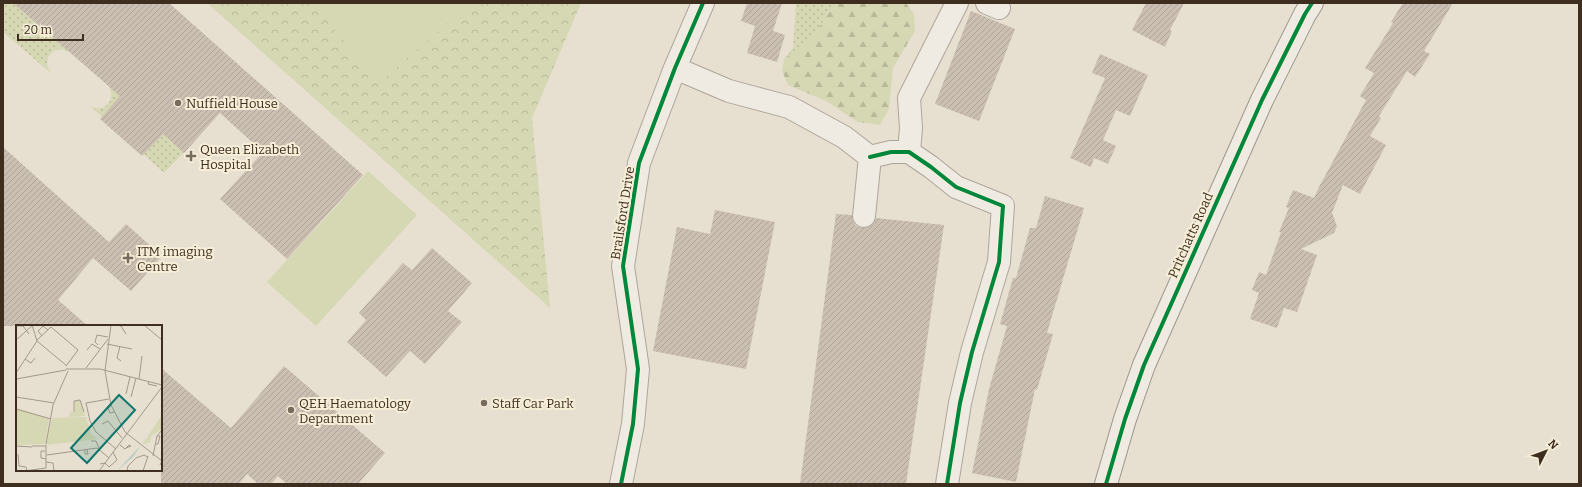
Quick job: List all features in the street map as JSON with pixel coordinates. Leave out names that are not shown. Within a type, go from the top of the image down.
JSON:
[{"type":"street","name":"Brailsford Drive","points":[[621,484],[633,424],[638,369],[623,266],[640,163],[675,68],[703,3]]},
{"type":"street","points":[[909,152],[911,128],[909,98],[957,3]]},
{"type":"street","name":"Pritchatts Road","points":[[1106,484],[1125,419],[1144,365],[1262,100],[1304,14],[1312,3]]},
{"type":"street","points":[[675,68],[729,90],[789,107],[844,137],[870,157]]},
{"type":"street","points":[[870,157],[891,152],[909,152],[956,187],[1003,206],[999,262],[972,352],[963,388],[947,484]]},
{"type":"street","points":[[864,216],[870,157]]},
{"type":"green space","points":[[3,3],[13,3],[71,53],[65,50],[59,50],[51,54],[47,63],[52,74],[3,32]]},
{"type":"green space","points":[[207,3],[581,3],[532,118],[550,308]]},
{"type":"green space","points":[[311,3],[471,3],[380,82]]},
{"type":"green space","points":[[796,3],[840,3],[829,13],[813,36],[784,59],[793,48]]},
{"type":"green space","points":[[840,3],[906,3],[914,14],[915,31],[893,68],[889,109],[880,125],[858,122],[826,101],[788,85],[782,71],[784,59],[813,36],[829,13]]},
{"type":"green space","points":[[107,84],[184,152],[164,173],[88,104],[99,108],[108,104],[111,95]]},
{"type":"green space","points":[[368,171],[417,215],[316,326],[267,282]]},
{"type":"building","points":[[13,3],[169,3],[363,175],[287,259],[220,199],[263,152],[220,113],[184,153],[163,134],[142,156],[100,119],[120,96]]},
{"type":"building","points":[[747,3],[782,3],[773,31],[785,35],[777,62],[747,53],[755,26],[741,21]]},
{"type":"building","points":[[1146,3],[1184,3],[1170,30],[1172,31],[1165,47],[1132,30]]},
{"type":"building","points":[[1403,3],[1453,3],[1424,51],[1430,54],[1415,77],[1407,71],[1379,116],[1381,118],[1370,136],[1386,145],[1360,194],[1343,185],[1332,213],[1337,226],[1334,233],[1301,249],[1317,255],[1297,312],[1284,308],[1277,328],[1250,319],[1259,293],[1252,290],[1259,272],[1266,275],[1281,232],[1279,232],[1289,208],[1286,207],[1293,190],[1314,198],[1366,100],[1360,96],[1374,73],[1365,68],[1393,23],[1391,22]]},
{"type":"building","points":[[971,11],[1015,29],[979,121],[935,104]]},
{"type":"building","points":[[1100,54],[1148,75],[1130,116],[1116,110],[1103,140],[1116,146],[1108,164],[1094,158],[1091,167],[1070,158],[1105,78],[1092,73]]},
{"type":"building","points":[[3,147],[109,242],[126,224],[162,256],[131,291],[93,258],[58,300],[87,325],[3,326]]},
{"type":"building","points":[[1045,196],[1084,208],[1047,333],[1053,334],[1037,390],[1035,389],[1016,482],[972,473],[989,389],[1007,326],[1000,324],[1013,278],[1016,278],[1030,228],[1036,228]]},
{"type":"building","points":[[715,210],[775,222],[746,369],[653,351],[677,227],[710,234]]},
{"type":"building","points":[[836,214],[852,215],[856,226],[862,228],[869,227],[874,224],[876,218],[944,225],[906,484],[800,484]]},
{"type":"building","points":[[432,248],[472,283],[448,311],[462,322],[425,364],[410,351],[386,377],[347,342],[366,320],[359,313],[403,263],[412,270]]},
{"type":"building","name":"QEH Haematology Department","points":[[284,366],[385,453],[358,484],[287,484],[278,476],[271,484],[258,484],[247,474],[239,484],[161,484],[162,369],[231,428]]},
{"type":"cycle path","points":[[621,484],[633,424],[638,369],[623,266],[639,163],[675,68],[703,3]]},
{"type":"cycle path","points":[[1106,484],[1125,419],[1144,365],[1262,100],[1312,3]]},
{"type":"cycle path","points":[[870,157],[891,152],[909,152],[956,187],[1003,206],[999,262],[972,352],[960,403],[947,484]]},
{"type":"place","name":"Nuffield House","points":[[178,103]]},
{"type":"place","name":"Queen Elizabeth Hospital","points":[[191,156]]},
{"type":"place","name":"ITM imaging Centre","points":[[128,258]]},
{"type":"place","name":"Staff Car Park","points":[[484,403]]},
{"type":"place","name":"QEH Haematology Department","points":[[291,410]]}]
